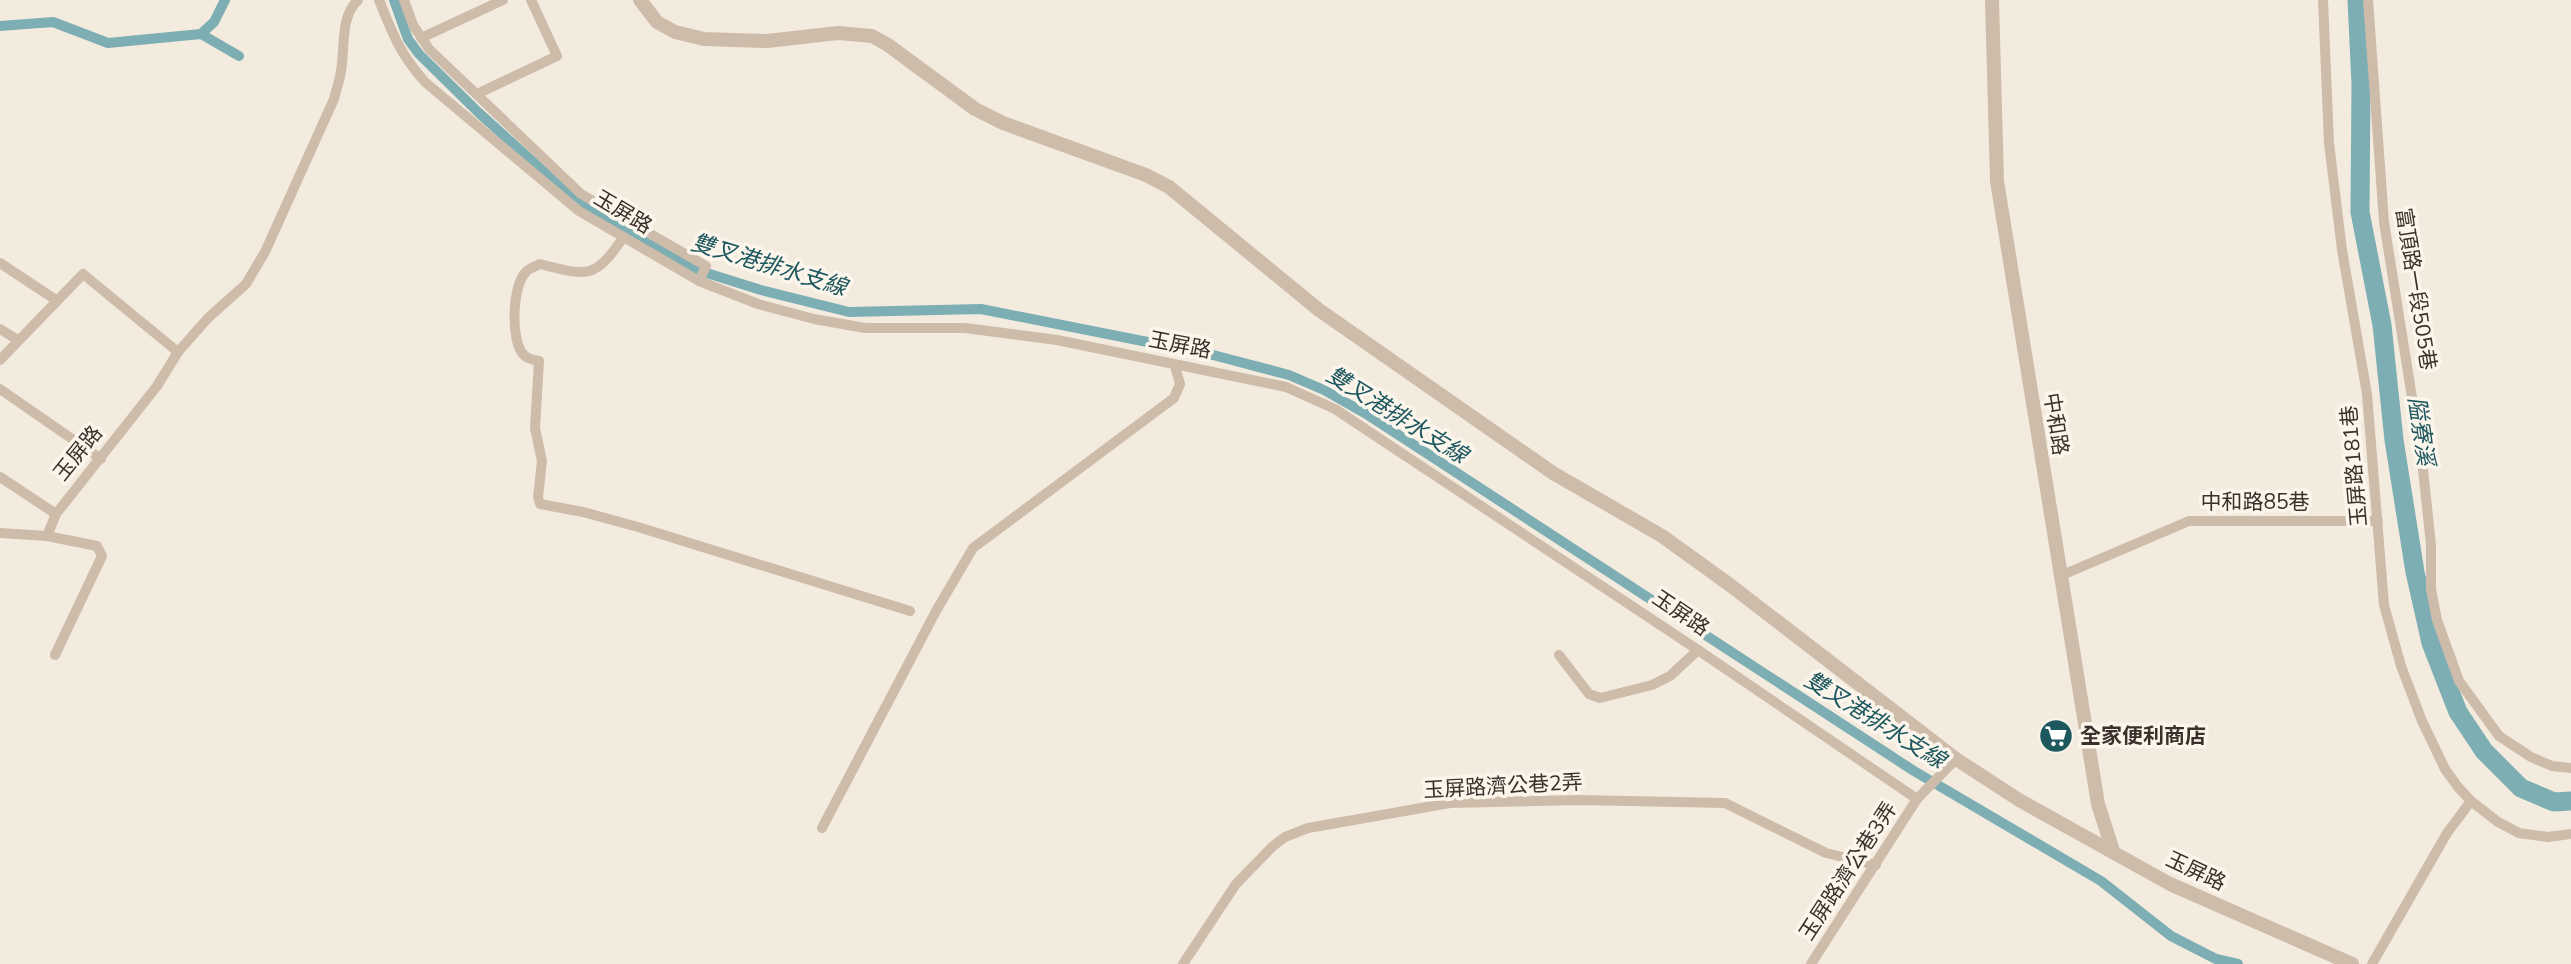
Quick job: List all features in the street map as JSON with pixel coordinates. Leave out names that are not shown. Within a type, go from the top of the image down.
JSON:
[{"type":"street","name":"玉屏路","points":[[47,536],[57,514],[157,386],[178,352],[208,318],[246,284],[265,252],[334,99],[341,73],[347,20],[358,0]]},
{"type":"street","name":"玉屏路","points":[[379,0],[406,61],[425,82],[579,211],[699,281],[758,304],[814,319],[865,328],[965,328],[1057,340],[1286,387],[1335,409],[1917,799]]},
{"type":"street","points":[[404,0],[413,25],[429,48],[581,194],[706,266],[699,281]]},
{"type":"street","points":[[421,38],[503,0]]},
{"type":"street","points":[[477,94],[556,56],[531,0]]},
{"type":"street","name":"玉屏路","points":[[640,0],[657,22],[675,32],[704,39],[767,41],[838,33],[872,36],[975,109],[1003,123],[1146,175],[1169,187],[1319,310],[1553,473],[1662,536],[1730,585],[1956,760],[2020,800],[2170,884],[2352,964]]},
{"type":"street","name":"中和路","points":[[1992,0],[1997,181],[2098,804],[2112,851]]},
{"type":"street","name":"玉屏路181巷","points":[[2323,0],[2329,143],[2342,250],[2367,394],[2384,605],[2401,666],[2422,721],[2445,769],[2472,801],[2498,822],[2519,833],[2548,837],[2571,834]]},
{"type":"street","name":"富頂路一段505巷","points":[[2368,0],[2384,222],[2422,460],[2431,545],[2431,589],[2437,620],[2459,681],[2498,736],[2530,757],[2552,766],[2571,768]]},
{"type":"street","points":[[623,238],[604,264],[589,272],[571,273],[541,264],[526,272],[517,287],[514,307],[518,347],[525,357],[539,361],[535,428],[542,461],[538,497],[540,505],[583,512],[638,527],[910,611]]},
{"type":"street","points":[[0,263],[56,300]]},
{"type":"street","points":[[0,360],[83,274],[178,352]]},
{"type":"street","points":[[0,329],[18,341]]},
{"type":"street","points":[[822,828],[936,611],[973,548],[1174,397],[1180,384],[1175,366]]},
{"type":"street","points":[[0,389],[101,460]]},
{"type":"street","points":[[0,477],[57,514]]},
{"type":"street","name":"中和路85巷","points":[[2060,576],[2189,521],[2378,521]]},
{"type":"street","points":[[0,533],[47,536],[97,546],[102,556],[55,655]]},
{"type":"street","points":[[1559,655],[1589,694],[1600,698],[1652,685],[1670,676],[1698,650]]},
{"type":"street","points":[[1917,799],[1956,760]]},
{"type":"street","name":"玉屏路濟公巷3弄","points":[[1811,964],[1917,799]]},
{"type":"street","name":"玉屏路濟公巷2弄","points":[[1183,964],[1236,884],[1285,837],[1308,828],[1450,803],[1579,800],[1725,803],[1826,853],[1876,865]]},
{"type":"street","points":[[2372,964],[2447,833],[2472,801]]},
{"type":"waterway","points":[[201,34],[214,22],[225,0]]},
{"type":"waterway","name":"雙叉港排水支線","points":[[394,0],[408,39],[419,54],[479,113],[571,196],[606,221],[697,270],[761,290],[849,312],[981,309],[1213,355],[1289,375],[1324,390],[1368,415],[1914,771],[2101,881],[2171,936],[2216,959],[2238,964]]},
{"type":"waterway","name":"隘寮溪","points":[[2357,0],[2361,84],[2360,212],[2382,325],[2394,440],[2415,572],[2431,643],[2458,712],[2484,751],[2521,788],[2554,802],[2571,801]]},
{"type":"waterway","points":[[0,26],[53,22],[108,43],[201,34],[239,56]]},
{"type":"place","name":"全家便利商店","points":[[2056,736]]}]
